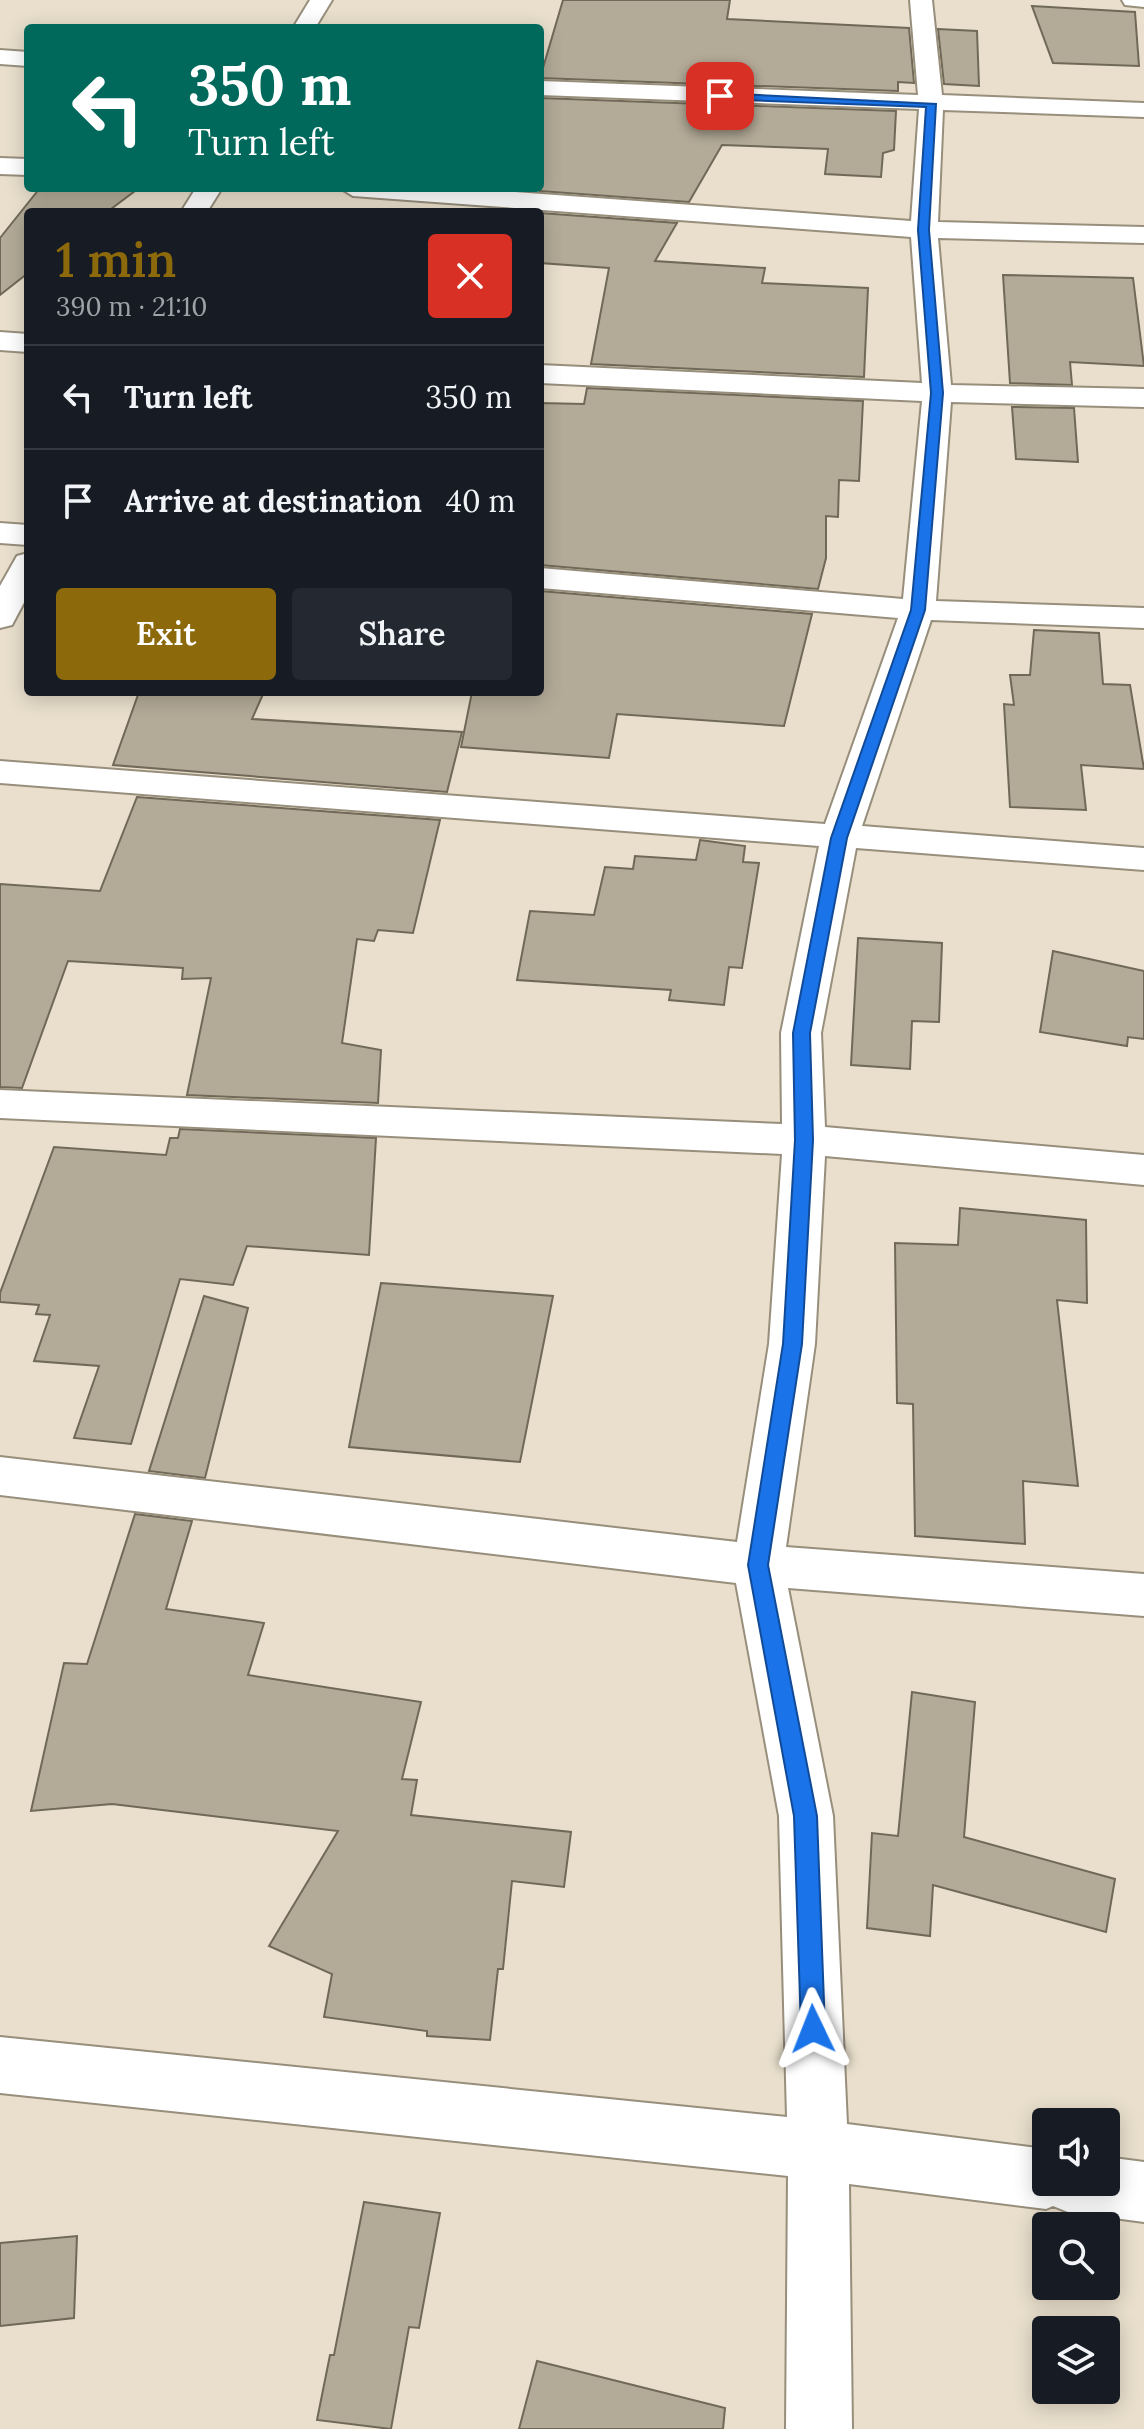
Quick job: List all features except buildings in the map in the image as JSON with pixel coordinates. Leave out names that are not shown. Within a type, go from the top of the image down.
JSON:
[{"type":"street","points":[[306,24],[321,0]]},
{"type":"street","points":[[819,2429],[818,2150],[806,1816],[758,1565],[792,1344],[804,1140],[801,1033],[839,838],[918,610],[937,393],[924,230],[931,104],[921,0]]},
{"type":"street","points":[[1133,0],[1144,0]]},
{"type":"street","points":[[0,57],[24,59]]},
{"type":"street","points":[[544,88],[1144,110]]},
{"type":"street","points":[[0,166],[24,167]]},
{"type":"street","points":[[407,192],[924,230],[1144,235]]},
{"type":"street","points":[[0,341],[24,343]]},
{"type":"street","points":[[544,374],[937,393],[1144,398]]},
{"type":"street","points":[[0,533],[24,535]]},
{"type":"street","points":[[0,618],[24,571]]},
{"type":"street","points":[[544,578],[918,610],[1144,618]]},
{"type":"street","points":[[0,772],[1144,859]]},
{"type":"street","points":[[0,1104],[804,1140],[1144,1170]]},
{"type":"street","points":[[0,1476],[758,1565],[1144,1595]]},
{"type":"street","points":[[0,2065],[818,2150],[1032,2177]]},
{"type":"street","points":[[1120,2189],[1144,2192]]},
{"type":"route","points":[[720,96],[931,104],[924,230],[937,393],[932,480],[918,610],[839,838],[801,1033],[804,1140],[792,1344],[758,1565],[806,1816],[813,2029]]}]
